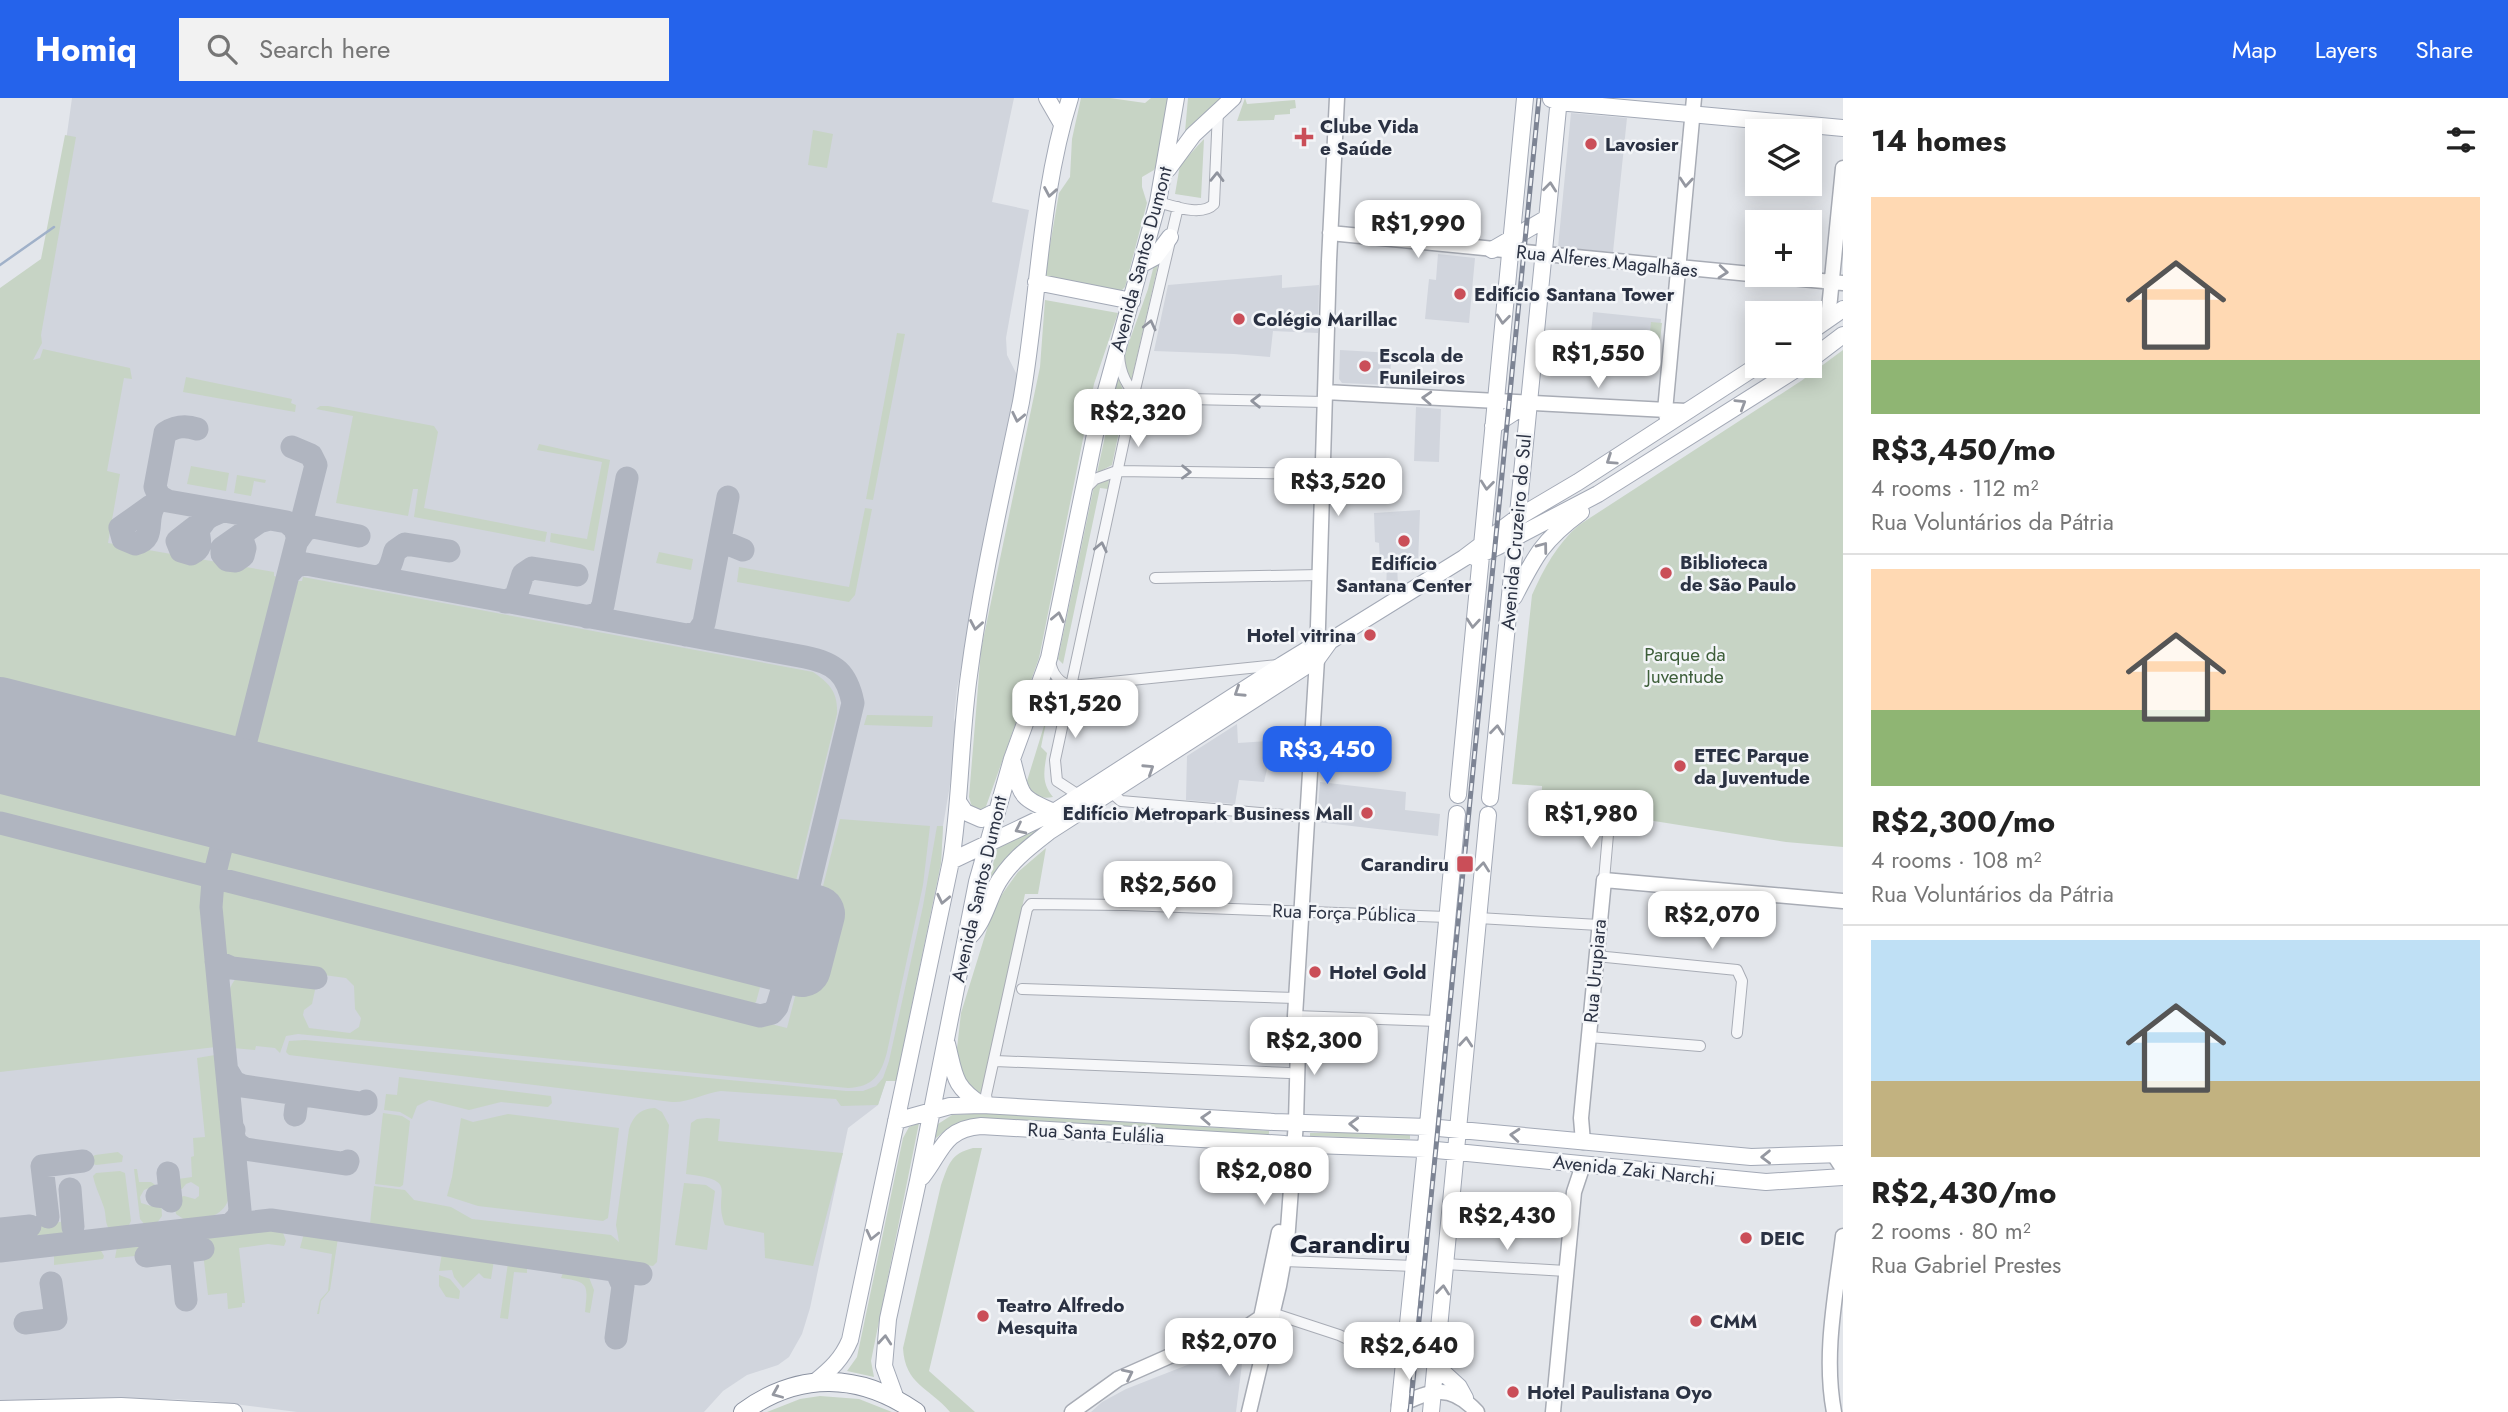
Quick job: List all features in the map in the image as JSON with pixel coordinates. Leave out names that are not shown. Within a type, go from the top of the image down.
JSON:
[{"type":"highway","points":[[743,1412],[760,1400],[786,1388],[815,1382],[865,1386],[896,1399],[916,1412]]},
{"type":"main road","points":[[1047,98],[1062,124]]},
{"type":"main road","name":"Avenida Santos Dumont","points":[[815,1382],[838,1363],[850,1340],[951,861],[959,803],[963,722],[972,651],[1025,379],[1036,282],[1062,124],[1070,98]]},
{"type":"main road","name":"Avenida Santos Dumont","points":[[896,1399],[884,1366],[884,1340],[965,942],[995,812],[1049,658],[1098,421],[1165,174],[1176,98]]},
{"type":"main road","points":[[1165,174],[1184,145],[1233,98]]},
{"type":"main road","name":"Avenida Cruzeiro do Sul","points":[[1458,795],[1475,552],[1493,426],[1525,98]]},
{"type":"main road","points":[[1555,99],[1693,106],[1843,128]]},
{"type":"main road","name":"Avenida Cruzeiro do Sul","points":[[1490,798],[1547,218],[1555,99]]},
{"type":"main road","points":[[1492,250],[1511,244],[1547,218]]},
{"type":"main road","points":[[1142,264],[1155,257],[1170,237]]},
{"type":"main road","points":[[1036,282],[1132,302]]},
{"type":"main road","points":[[1822,323],[1843,309]]},
{"type":"main road","points":[[1822,341],[1828,319]]},
{"type":"main road","points":[[1822,350],[1843,335]]},
{"type":"main road","points":[[965,942],[974,932],[997,886],[1014,861],[1050,831],[1112,793],[1322,648],[1475,552],[1517,518],[1578,482],[1667,417],[1686,411],[1745,374]]},
{"type":"main road","points":[[1475,552],[1516,538],[1598,494],[1781,378]]},
{"type":"main road","points":[[1493,426],[1528,403]]},
{"type":"main road","points":[[1667,417],[1675,430],[1690,435]]},
{"type":"main road","points":[[1509,606],[1543,545],[1556,531],[1586,508],[1598,494]]},
{"type":"main road","points":[[951,861],[1054,812],[1283,665],[1322,648]]},
{"type":"main road","points":[[1012,760],[1022,795],[1028,801],[1054,812]]},
{"type":"main road","points":[[959,803],[965,812],[981,819],[995,812]]},
{"type":"main road","points":[[1399,1409],[1457,814]]},
{"type":"main road","points":[[1431,1412],[1488,816]]},
{"type":"main road","points":[[946,1038],[958,1084],[966,1095],[985,1105]]},
{"type":"main road","name":"Rua Santa Eulália","points":[[896,1122],[950,1106],[985,1105],[1428,1127]]},
{"type":"main road","name":"Rua Santa Eulália","points":[[918,1181],[948,1138],[957,1131],[972,1127],[1426,1149]]},
{"type":"main road","name":"Avenida Zaki Narchi","points":[[1428,1127],[1751,1157],[1839,1154]]},
{"type":"main road","points":[[1577,1141],[1587,1155],[1576,1164],[1565,1158],[1568,1152],[1566,1145],[1577,1141]]},
{"type":"main road","name":"Avenida Zaki Narchi","points":[[1426,1149],[1766,1182],[1843,1177]]},
{"type":"main road","points":[[1452,1186],[1468,1166],[1479,1160],[1499,1156]]},
{"type":"main road","points":[[1435,1365],[1459,1387],[1465,1398]]},
{"type":"main road","points":[[0,1409],[121,1406],[234,1412]]},
{"type":"street","points":[[1291,1122],[1290,1046],[1294,1037],[1322,648],[1319,575],[1337,98]]},
{"type":"street","points":[[1119,345],[1119,366],[1125,382],[1140,398],[1324,397],[1495,401],[1667,417],[1693,106]]},
{"type":"street","points":[[1158,202],[1203,210],[1214,204],[1218,111]]},
{"type":"street","points":[[1828,319],[1837,283],[1843,168]]},
{"type":"street","name":"Avenida Santos Dumont","points":[[1080,796],[1057,781],[1055,760],[1134,394],[1178,207]]},
{"type":"street","name":"Rua Alferes Magalhães","points":[[1334,229],[1492,250]]},
{"type":"street","name":"Rua Alferes Magalhães","points":[[1511,244],[1543,255],[1837,283]]},
{"type":"street","points":[[1084,490],[1095,479],[1117,471],[1322,474]]},
{"type":"street","points":[[1155,578],[1319,575]]},
{"type":"street","points":[[1049,658],[1057,679],[1072,686]]},
{"type":"street","points":[[1034,702],[1059,694],[1072,686],[1283,665]]},
{"type":"street","points":[[1112,793],[1121,801],[1308,817]]},
{"type":"street","name":"Rua Urupiara","points":[[1577,1141],[1609,823]]},
{"type":"street","points":[[1604,880],[1843,901]]},
{"type":"street","name":"Rua Força Pública","points":[[995,1061],[1018,945],[1027,909],[1031,904],[1138,905],[1447,917]]},
{"type":"street","points":[[1478,918],[1599,925]]},
{"type":"street","points":[[1596,956],[1737,970],[1742,981],[1737,1033]]},
{"type":"street","points":[[1022,989],[1296,998]]},
{"type":"street","points":[[1295,1016],[1437,1021]]},
{"type":"street","points":[[1249,1412],[1282,1241],[1298,1046],[1294,1037]]},
{"type":"street","points":[[1589,1037],[1700,1046]]},
{"type":"street","points":[[985,1105],[995,1061],[1289,1073]]},
{"type":"street","points":[[1839,1154],[1843,1169]]},
{"type":"street","points":[[1553,1412],[1576,1164]]},
{"type":"street","points":[[1834,1412],[1829,1377],[1843,1236]]},
{"type":"street","points":[[1240,1412],[1254,1351],[1284,1261],[1282,1241]]},
{"type":"street","points":[[1284,1261],[1414,1266]]},
{"type":"street","points":[[1445,1264],[1566,1270]]},
{"type":"street","points":[[1072,1412],[1104,1387],[1137,1369],[1230,1336],[1266,1315],[1339,1335],[1404,1365]]},
{"type":"street","points":[[1230,1336],[1242,1341],[1254,1351]]},
{"type":"street","points":[[1399,1409],[1433,1392],[1450,1392],[1465,1398],[1477,1412]]},
{"type":"shaded area","points":[[72,98],[1014,98],[992,202],[1029,210],[1006,338],[1007,355],[1019,379],[957,689],[954,718],[957,730],[943,826],[941,863],[896,1081],[886,1081],[878,1105],[848,1128],[810,1308],[802,1334],[789,1357],[778,1365],[747,1375],[723,1391],[704,1412],[297,1412],[211,1401],[169,1399],[0,1403],[0,305],[47,278]]},
{"type":"shaded area","points":[[1571,113],[1627,118],[1613,252],[1558,247]]},
{"type":"shaded area","points":[[1438,254],[1475,258],[1469,323],[1425,319],[1429,279],[1436,280]]},
{"type":"shaded area","name":"Colégio Marillac","points":[[1282,275],[1282,288],[1319,285],[1318,333],[1273,331],[1270,357],[1154,351],[1168,285]]},
{"type":"shaded area","points":[[1593,312],[1661,319],[1657,372],[1588,366]]},
{"type":"shaded area","name":"Escola de Funileiros","points":[[1340,350],[1392,353],[1389,385],[1342,383],[1339,379]]},
{"type":"shaded area","points":[[1416,407],[1441,409],[1439,462],[1414,461]]},
{"type":"shaded area","points":[[1420,510],[1418,565],[1397,566],[1398,585],[1386,593],[1387,562],[1380,561],[1379,543],[1375,542],[1374,513]]},
{"type":"shaded area","points":[[1237,724],[1238,743],[1268,741],[1268,765],[1264,782],[1239,780],[1235,804],[1186,800],[1187,756]]},
{"type":"shaded area","points":[[1320,782],[1406,792],[1405,810],[1440,814],[1438,836],[1317,822]]},
{"type":"shaded area","points":[[1223,1351],[1242,1351],[1243,1356],[1236,1412],[1091,1412],[1102,1402],[1126,1389]]},
{"type":"green space","points":[[1081,98],[1110,98],[1145,103],[1151,98],[1169,98],[1157,164],[1154,170],[1142,177],[1147,203],[1125,287],[1120,292],[1048,277],[1045,274],[1059,193],[1070,177],[1072,139]]},
{"type":"green space","points":[[1188,98],[1224,98],[1185,132]]},
{"type":"green space","points":[[1245,98],[1247,104],[1295,100],[1296,108],[1290,109],[1290,114],[1275,115],[1274,120],[1237,121]]},
{"type":"green space","points":[[813,130],[833,134],[827,168],[808,165]]},
{"type":"green space","points":[[65,135],[76,137],[41,335],[42,343],[33,360],[40,358],[43,349],[130,368],[132,379],[124,378],[107,471],[120,474],[108,543],[274,572],[277,577],[235,740],[226,752],[217,756],[201,757],[0,706],[0,288],[41,259]]},
{"type":"green space","points":[[1204,139],[1201,198],[1175,194],[1180,165]]},
{"type":"green space","points":[[1159,261],[1131,382],[1123,359],[1154,265]]},
{"type":"green space","points":[[1045,300],[1118,313],[1094,384],[1039,658],[984,812],[973,811],[969,797],[981,650],[1040,367]]},
{"type":"green space","points":[[1651,322],[1662,323],[1657,367],[1647,366]]},
{"type":"green space","points":[[897,333],[905,334],[873,500],[866,499]]},
{"type":"green space","name":"Parque da Juventude","points":[[1843,350],[1843,847],[1786,842],[1572,808],[1561,817],[1541,815],[1542,786],[1512,784],[1532,595],[1552,557],[1579,525],[1805,378],[1822,378],[1822,366]]},
{"type":"green space","points":[[186,377],[292,399],[291,403],[296,405],[295,412],[183,392]]},
{"type":"green space","points":[[1118,377],[1126,398],[1112,465],[1097,473]]},
{"type":"green space","points":[[320,406],[434,426],[438,432],[424,508],[547,532],[545,542],[414,517],[418,489],[413,489],[408,516],[336,503],[353,416],[316,409]]},
{"type":"green space","points":[[539,444],[610,460],[594,551],[550,542],[551,533],[587,539],[602,462],[537,450]]},
{"type":"green space","points":[[191,466],[229,473],[226,491],[187,484]]},
{"type":"green space","points":[[237,475],[266,480],[265,483],[254,481],[251,496],[234,493]]},
{"type":"green space","points":[[1109,479],[1108,489],[1100,488],[1063,664],[1058,659],[1094,486]]},
{"type":"green space","points":[[865,508],[872,509],[855,595],[849,602],[737,582],[739,567],[849,587]]},
{"type":"green space","points":[[659,552],[693,559],[691,570],[656,563]]},
{"type":"green space","points":[[303,577],[813,672],[832,689],[837,714],[792,897],[786,903],[778,904],[282,778],[272,773],[262,764],[255,749],[298,581],[302,581]]},
{"type":"green space","points":[[1302,659],[989,884],[996,850],[1000,846]]},
{"type":"green space","points":[[1048,713],[1041,747],[1047,753],[1045,781],[1053,797],[1044,798],[1033,793],[1027,781]]},
{"type":"green space","points":[[867,715],[933,716],[932,727],[864,725]]},
{"type":"green space","points":[[0,764],[206,817],[215,830],[210,858],[199,869],[0,818]]},
{"type":"green space","points":[[840,819],[930,826],[923,885],[887,1052],[879,1073],[864,1085],[848,1088],[298,1034],[286,1036],[280,1053],[275,1048],[233,1048],[228,999],[234,982],[240,975],[312,984],[315,990],[312,1004],[304,1010],[303,1015],[309,1028],[350,1033],[359,1027],[361,1018],[355,1009],[354,986],[346,978],[235,963],[224,957],[220,895],[223,889],[229,887],[787,1028]]},
{"type":"green space","points":[[937,826],[943,826],[941,863],[896,1081],[886,1081],[878,1105],[841,1106],[836,1099],[721,1091],[672,1102],[289,1055],[286,1052],[289,1041],[305,1040],[863,1091],[876,1086],[883,1078],[889,1061],[923,906]]},
{"type":"green space","points":[[0,827],[199,880],[204,889],[204,922],[216,1047],[0,1072]]},
{"type":"green space","points":[[254,830],[756,957],[766,965],[756,1002],[748,1008],[737,1007],[231,876],[226,866],[230,846],[236,837]]},
{"type":"green space","points":[[1046,848],[1038,894],[1025,894],[981,1096],[978,1097],[955,1066],[961,1013],[991,916],[1000,897],[1018,872]]},
{"type":"green space","points":[[215,1055],[229,1198],[217,1214],[185,1220],[176,1214],[174,1199],[184,1196],[195,1199],[199,1196],[199,1187],[191,1182],[182,1189],[174,1190],[172,1187],[178,1179],[192,1177],[193,1138],[205,1137],[197,1058]]},
{"type":"green space","points":[[399,1077],[551,1096],[552,1103],[548,1107],[501,1102],[469,1110],[429,1100],[417,1106],[412,1119],[400,1112],[384,1110],[386,1094],[397,1095]]},
{"type":"green space","points":[[655,1108],[662,1112],[669,1125],[657,1262],[653,1266],[370,1224],[374,1186],[405,1190],[414,1200],[451,1207],[472,1219],[611,1235],[619,1242],[616,1225],[629,1129],[638,1114]]},
{"type":"green space","points":[[383,1113],[402,1116],[410,1121],[403,1185],[400,1187],[375,1184]]},
{"type":"green space","points":[[987,1113],[1269,1131],[1269,1136],[974,1120],[948,1128],[935,1139],[938,1124],[952,1115]]},
{"type":"green space","points":[[508,1114],[619,1128],[608,1218],[603,1221],[478,1206],[447,1196],[461,1118],[473,1122]]},
{"type":"green space","points":[[707,1118],[720,1119],[718,1141],[843,1153],[813,1266],[765,1258],[764,1233],[725,1225],[720,1184],[714,1180],[686,1174],[691,1123]]},
{"type":"green space","points":[[919,1123],[871,1361],[874,1377],[847,1371],[857,1357],[903,1138],[909,1127]]},
{"type":"green space","points":[[1310,1133],[1410,1133],[1410,1139],[1310,1136]]},
{"type":"green space","points":[[973,1148],[982,1148],[929,1371],[975,1412],[950,1412],[913,1378],[908,1370],[903,1348],[941,1185],[955,1157]]},
{"type":"green space","points":[[118,1152],[123,1156],[122,1162],[93,1164],[92,1157],[95,1155]]},
{"type":"green space","points":[[134,1169],[137,1169],[139,1182],[151,1182],[160,1188],[160,1192],[149,1188],[144,1190],[140,1197],[141,1203],[151,1206],[161,1200],[162,1216],[157,1223],[145,1225],[140,1219]]},
{"type":"green space","points":[[96,1173],[125,1173],[131,1221],[128,1227],[109,1229],[93,1176]]},
{"type":"green space","points":[[684,1183],[706,1185],[715,1191],[707,1250],[675,1245]]},
{"type":"green space","points":[[52,1217],[53,1223],[66,1221],[63,1234],[36,1237],[31,1230],[32,1220]]},
{"type":"green space","points":[[270,1228],[282,1230],[286,1241],[284,1246],[268,1244],[239,1248],[245,1303],[242,1303],[242,1307],[228,1309],[227,1293],[208,1295],[201,1236]]},
{"type":"green space","points":[[304,1233],[338,1238],[330,1290],[321,1301],[319,1314],[320,1300],[328,1291],[332,1254],[300,1248]]},
{"type":"green space","points":[[144,1243],[145,1255],[115,1258],[117,1247]]},
{"type":"green space","points":[[100,1249],[103,1259],[54,1265],[54,1254]]},
{"type":"green space","points":[[442,1253],[494,1260],[491,1279],[484,1278],[479,1273],[463,1288],[452,1270],[439,1271]]},
{"type":"green space","points":[[508,1263],[527,1265],[527,1273],[514,1272],[508,1319],[500,1318]]},
{"type":"green space","points":[[567,1271],[588,1275],[594,1290],[590,1313],[585,1312],[585,1286],[577,1281],[561,1278]]},
{"type":"green space","points":[[439,1275],[450,1279],[460,1291],[459,1299],[446,1297],[439,1286]]},
{"type":"green space","points":[[820,1396],[859,1399],[892,1412],[767,1412],[800,1399]]},
{"type":"waterway","points":[[0,265],[54,227]]},
{"type":"taxiway","points":[[166,500],[159,496],[155,487],[165,433],[181,427],[197,429]]},
{"type":"taxiway","points":[[265,801],[246,791],[238,772],[316,465],[311,455],[292,447]]},
{"type":"taxiway","points":[[587,617],[599,613],[603,605],[627,478]]},
{"type":"taxiway","points":[[685,635],[697,633],[704,623],[728,497]]},
{"type":"taxiway","points":[[157,502],[153,508],[151,514],[146,537],[135,544],[123,539],[120,528],[152,505],[154,504],[156,503],[158,502],[159,501],[162,500],[287,522],[295,529],[298,540],[305,530],[313,527],[359,536]]},
{"type":"taxiway","points":[[204,522],[198,530],[198,549],[191,554],[181,551],[177,541],[206,519],[225,511]]},
{"type":"taxiway","points":[[245,532],[242,539],[245,548],[243,556],[236,561],[227,560],[222,554],[222,548],[259,522],[270,519]]},
{"type":"taxiway","points":[[719,547],[726,543],[743,550]]},
{"type":"taxiway","points":[[375,577],[387,571],[395,551],[405,544],[449,551]]},
{"type":"taxiway","points":[[289,574],[296,566],[306,564],[805,657],[832,666],[847,684],[853,703],[803,910],[796,922],[786,928],[760,927]]},
{"type":"taxiway","points":[[505,602],[516,596],[523,574],[532,568],[577,575]]},
{"type":"taxiway","points":[[183,781],[219,795],[229,816]]},
{"type":"taxiway","points":[[231,1224],[238,1217],[240,1210],[211,907],[213,881],[229,816],[234,810],[240,805],[253,802],[281,806]]},
{"type":"taxiway","points":[[0,823],[760,1016],[772,1013],[777,1007],[788,964],[787,954],[776,937],[764,930],[661,903]]},
{"type":"taxiway","points":[[216,961],[232,968],[316,978]]},
{"type":"taxiway","points":[[227,1070],[234,1082],[243,1086],[366,1104],[366,1101]]},
{"type":"taxiway","points":[[295,1115],[296,1107]]},
{"type":"taxiway","points":[[234,1130],[236,1143],[245,1149],[347,1164],[348,1161]]},
{"type":"taxiway","points":[[48,1217],[42,1166],[83,1161]]},
{"type":"taxiway","points":[[157,1196],[171,1201],[168,1173]]},
{"type":"taxiway","points":[[70,1189],[73,1227]]},
{"type":"taxiway","points":[[0,1251],[271,1220],[641,1274]]},
{"type":"taxiway","points":[[0,1229],[30,1226]]},
{"type":"taxiway","points":[[146,1256],[203,1249]]},
{"type":"taxiway","points":[[181,1252],[186,1300]]},
{"type":"taxiway","points":[[616,1338],[623,1286],[619,1277]]},
{"type":"taxiway","points":[[25,1323],[56,1319],[51,1283]]},
{"type":"runway","points":[[0,706],[816,914],[802,968],[0,764]]},
{"type":"railway","points":[[1410,1412],[1539,98]]},
{"type":"place","name":"Clube Vida e Saúde","points":[[1304,137]]},
{"type":"place","name":"Lavosier","points":[[1591,144]]},
{"type":"place","name":"Edifício Santana Tower","points":[[1460,294]]},
{"type":"place","name":"Colégio Marillac","points":[[1239,319]]},
{"type":"place","name":"Escola de Funileiros","points":[[1365,366]]},
{"type":"place","name":"Edifício Santana Center","points":[[1404,541]]},
{"type":"place","name":"Biblioteca de São Paulo","points":[[1666,573]]},
{"type":"place","name":"Hotel vitrina","points":[[1370,635]]},
{"type":"place","name":"ETEC Parque da Juventude","points":[[1680,766]]},
{"type":"place","name":"Edifício Metropark Business Mall","points":[[1367,813]]},
{"type":"place","name":"Carandiru","points":[[1465,864]]},
{"type":"place","name":"Hotel Gold","points":[[1315,972]]},
{"type":"place","name":"DEIC","points":[[1746,1238]]},
{"type":"place","name":"Teatro Alfredo Mesquita","points":[[983,1316]]},
{"type":"place","name":"CMM","points":[[1696,1321]]},
{"type":"place","name":"Hotel Paulistana Oyo","points":[[1513,1392]]},
{"type":"district","name":"Carandiru","points":[[1350,1244]]}]
